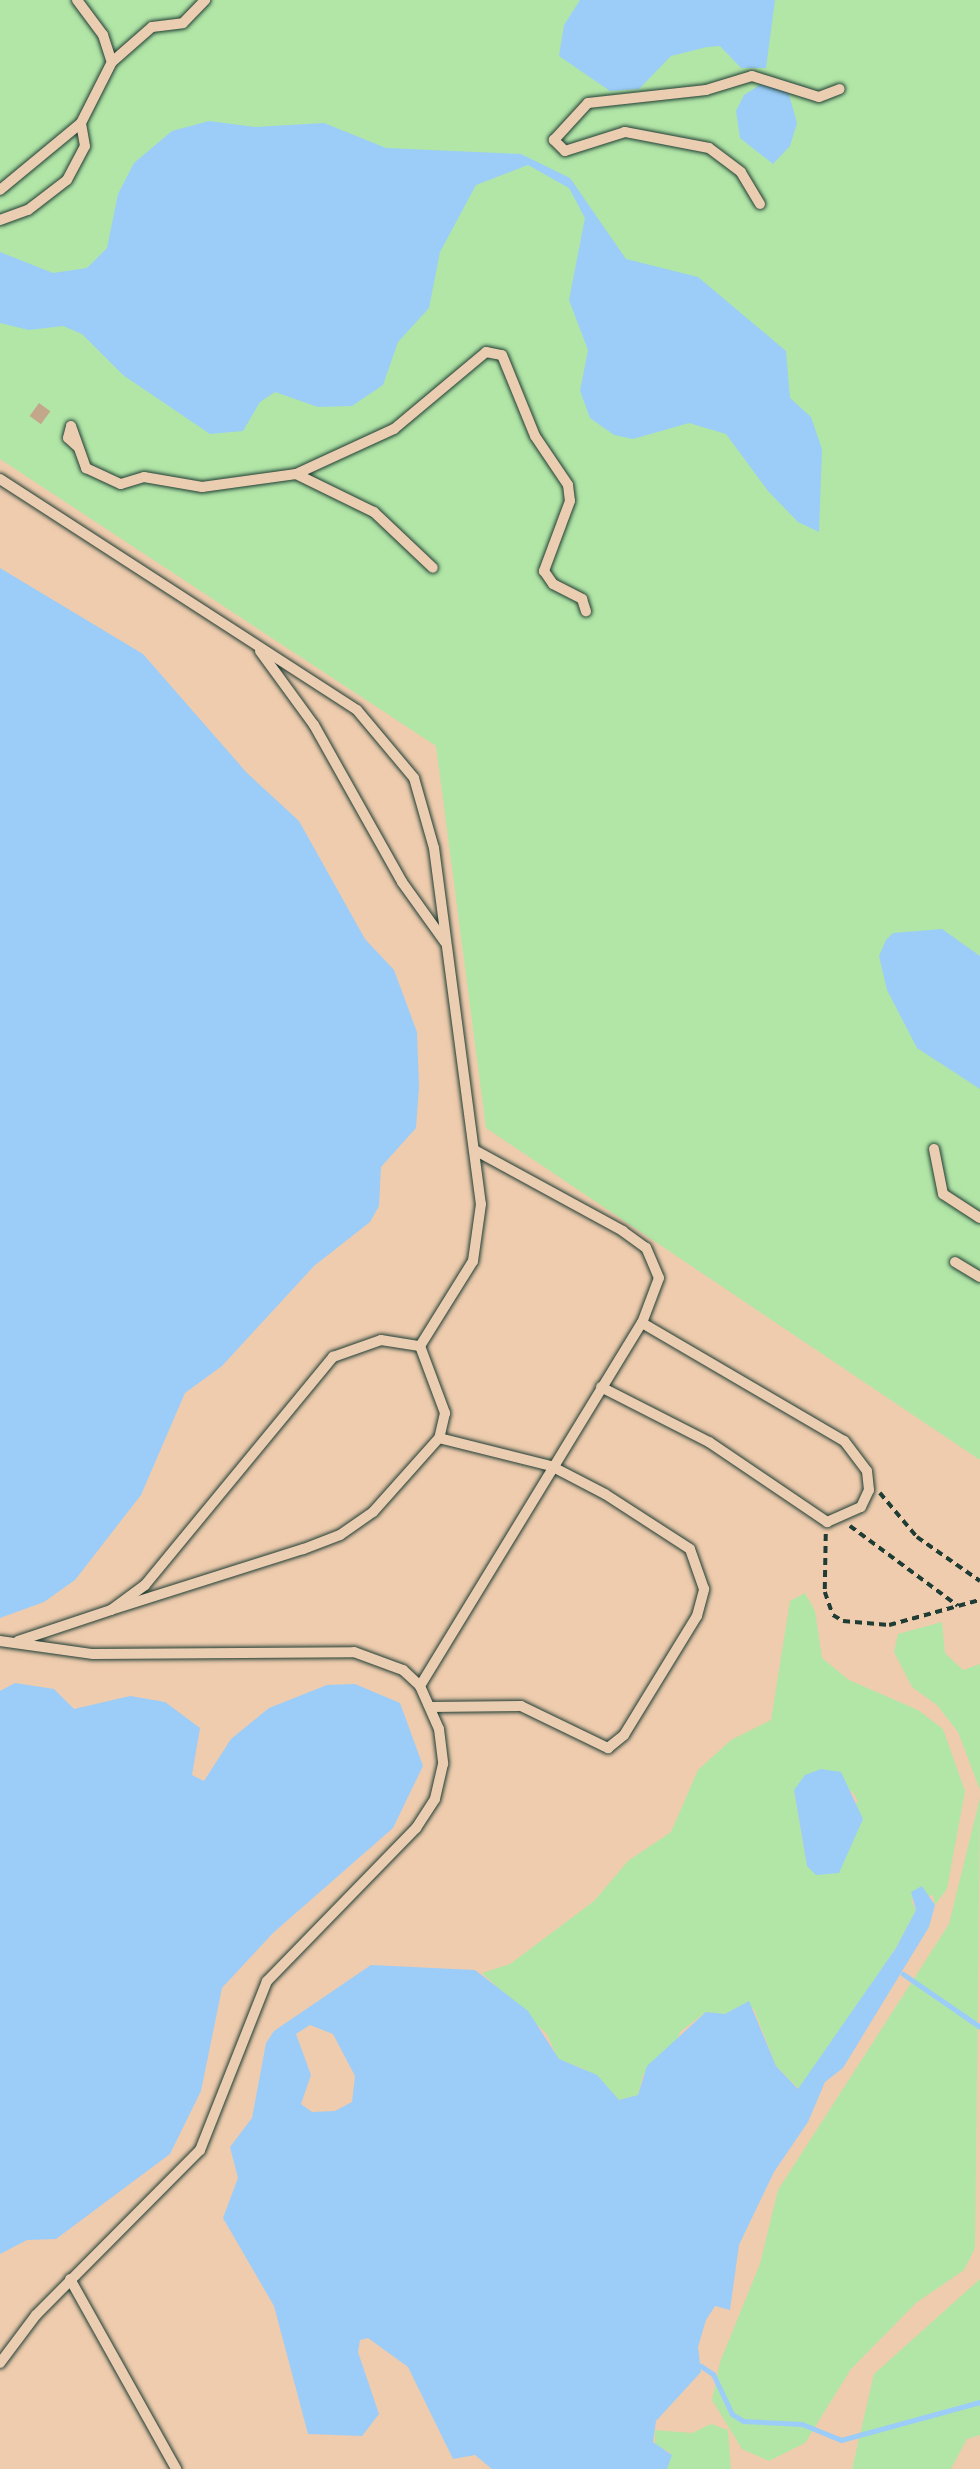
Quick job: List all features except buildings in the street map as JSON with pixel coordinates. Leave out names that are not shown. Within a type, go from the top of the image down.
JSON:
[{"type":"lane","points":[[77,0],[103,34],[113,62]]},
{"type":"lane","points":[[0,190],[81,123],[113,62],[152,27],[183,23],[205,0]]},
{"type":"lane","points":[[761,204],[741,172],[709,148],[625,132],[565,151],[554,140],[588,103],[706,90],[752,76],[819,97],[840,89]]},
{"type":"lane","points":[[0,220],[28,210],[67,180],[85,146],[81,123]]},
{"type":"lane","points":[[77,446],[86,468],[121,484],[144,477],[202,487],[296,474],[394,429],[486,352],[502,355],[535,436],[568,485],[570,501],[544,571],[553,584],[582,599],[586,611]]},
{"type":"lane","points":[[296,474],[374,512],[433,568]]},
{"type":"lane","points":[[0,479],[357,710],[414,778],[435,848],[476,1151],[480,1233],[473,1261],[420,1346]]},
{"type":"lane","points":[[256,645],[314,725],[402,882],[447,944]]},
{"type":"lane","points":[[934,1149],[943,1194],[980,1218]]},
{"type":"lane","points":[[420,1686],[551,1466],[642,1323],[659,1278],[646,1248],[476,1151]]},
{"type":"lane","points":[[955,1262],[980,1277]]},
{"type":"lane","points":[[601,1387],[709,1442],[827,1521],[841,1519],[861,1507],[869,1490],[867,1471],[844,1441],[642,1323]]},
{"type":"lane","points":[[111,1610],[173,1555],[333,1357],[381,1340],[420,1346]]},
{"type":"lane","points":[[15,1643],[340,1535],[402,1487],[439,1438],[445,1413],[420,1346]]},
{"type":"lane","points":[[431,1707],[521,1706],[608,1748],[624,1735],[698,1616],[704,1589],[690,1549],[551,1466],[439,1438]]},
{"type":"lane","points":[[0,1641],[93,1654],[354,1652],[403,1670],[420,1686],[431,1707],[443,1764],[435,1799],[387,1861],[267,1981],[200,2150],[70,2279],[0,2363]]},
{"type":"lane","points":[[70,2279],[176,2469]]},
{"type":"path","points":[[867,1471],[902,1524],[980,1581]]},
{"type":"path","points":[[841,1519],[958,1606]]},
{"type":"path","points":[[827,1521],[824,1592],[833,1615],[852,1624],[889,1625],[980,1600]]},
{"type":"green space","points":[[0,0],[980,0],[980,1460],[486,1128],[436,746],[0,459]]},
{"type":"green space","points":[[805,1593],[815,1611],[822,1658],[849,1680],[918,1710],[943,1729],[965,1791],[947,1889],[935,1905],[933,1895],[911,1900],[916,1910],[896,1948],[799,2089],[776,2066],[754,2009],[742,2005],[725,2014],[706,2012],[680,2032],[675,2046],[643,2075],[638,2095],[619,2100],[584,2069],[558,2059],[547,2034],[482,1973],[510,1964],[594,1901],[628,1861],[671,1832],[698,1770],[731,1740],[771,1720],[790,1601]],"holes":[[[794,1790],[852,1791],[858,1801],[807,1866]]]},
{"type":"green space","points":[[942,1622],[945,1653],[963,1670],[980,1664],[980,1790],[958,1732],[937,1705],[912,1687],[894,1652],[898,1634]]},
{"type":"green space","points":[[980,1798],[975,2248],[964,2270],[916,2303],[851,2369],[805,2443],[769,2461],[742,2449],[712,2400],[720,2362],[760,2264],[778,2190],[949,1924]]},
{"type":"green space","points":[[980,2279],[980,2435],[967,2439],[951,2469],[852,2469],[874,2374]]},
{"type":"green space","points":[[711,2424],[728,2430],[731,2469],[667,2469],[670,2452],[655,2445],[655,2430],[692,2433]]},
{"type":"water","points":[[580,0],[775,0],[766,68],[741,68],[720,46],[707,47],[671,56],[639,89],[610,91],[559,56],[564,25]]},
{"type":"water","points":[[763,83],[788,91],[797,123],[790,146],[773,164],[740,138],[736,111],[744,95]]},
{"type":"water","points":[[209,121],[255,127],[324,123],[386,148],[521,154],[570,178],[626,259],[698,277],[786,351],[790,398],[811,417],[822,449],[819,532],[798,522],[768,491],[726,434],[689,423],[633,439],[614,435],[590,418],[580,391],[588,350],[569,300],[585,218],[569,188],[528,165],[476,185],[440,252],[429,308],[398,342],[383,385],[352,406],[318,407],[275,392],[260,402],[243,431],[210,434],[123,375],[82,334],[63,326],[29,330],[0,323],[0,252],[53,273],[87,268],[107,248],[118,194],[134,163],[172,131]]},
{"type":"water","points":[[0,568],[143,654],[247,773],[299,821],[365,939],[394,970],[417,1032],[419,1087],[416,1128],[381,1167],[379,1206],[370,1222],[314,1266],[222,1366],[185,1393],[141,1495],[75,1580],[44,1602],[0,1618]]},
{"type":"water","points":[[942,929],[980,956],[980,1089],[917,1048],[887,990],[879,956],[886,940],[893,933]]},
{"type":"water","points":[[15,1683],[54,1689],[74,1709],[130,1696],[165,1702],[200,1728],[192,1775],[204,1781],[231,1739],[269,1708],[327,1685],[355,1684],[400,1703],[423,1766],[393,1828],[273,1933],[222,1988],[201,2091],[170,2154],[56,2239],[27,2240],[0,2254],[0,1691]]},
{"type":"water","points":[[821,1769],[841,1772],[863,1819],[839,1873],[816,1875],[807,1866],[794,1790],[805,1775]]},
{"type":"water","points":[[922,1886],[935,1905],[929,1927],[843,2068],[825,2082],[808,2122],[774,2172],[739,2245],[730,2310],[715,2306],[706,2320],[698,2347],[701,2372],[656,2421],[653,2442],[672,2455],[667,2469],[492,2469],[475,2455],[453,2459],[408,2367],[368,2338],[360,2340],[358,2352],[379,2414],[362,2436],[308,2434],[274,2306],[223,2218],[238,2178],[230,2147],[252,2118],[266,2043],[274,2031],[371,1965],[475,1970],[528,2011],[559,2059],[597,2075],[619,2100],[638,2095],[647,2066],[706,2012],[725,2014],[749,2001],[776,2066],[798,2089],[896,1948],[916,1910],[911,1892]],"holes":[[[310,2025],[333,2034],[355,2076],[352,2102],[335,2111],[312,2112],[301,2104],[311,2075],[296,2034]]]},
{"type":"waterway","points":[[903,1974],[980,2027]]},
{"type":"waterway","points":[[701,2366],[713,2374],[732,2414],[743,2421],[802,2424],[841,2440],[980,2402]]}]
